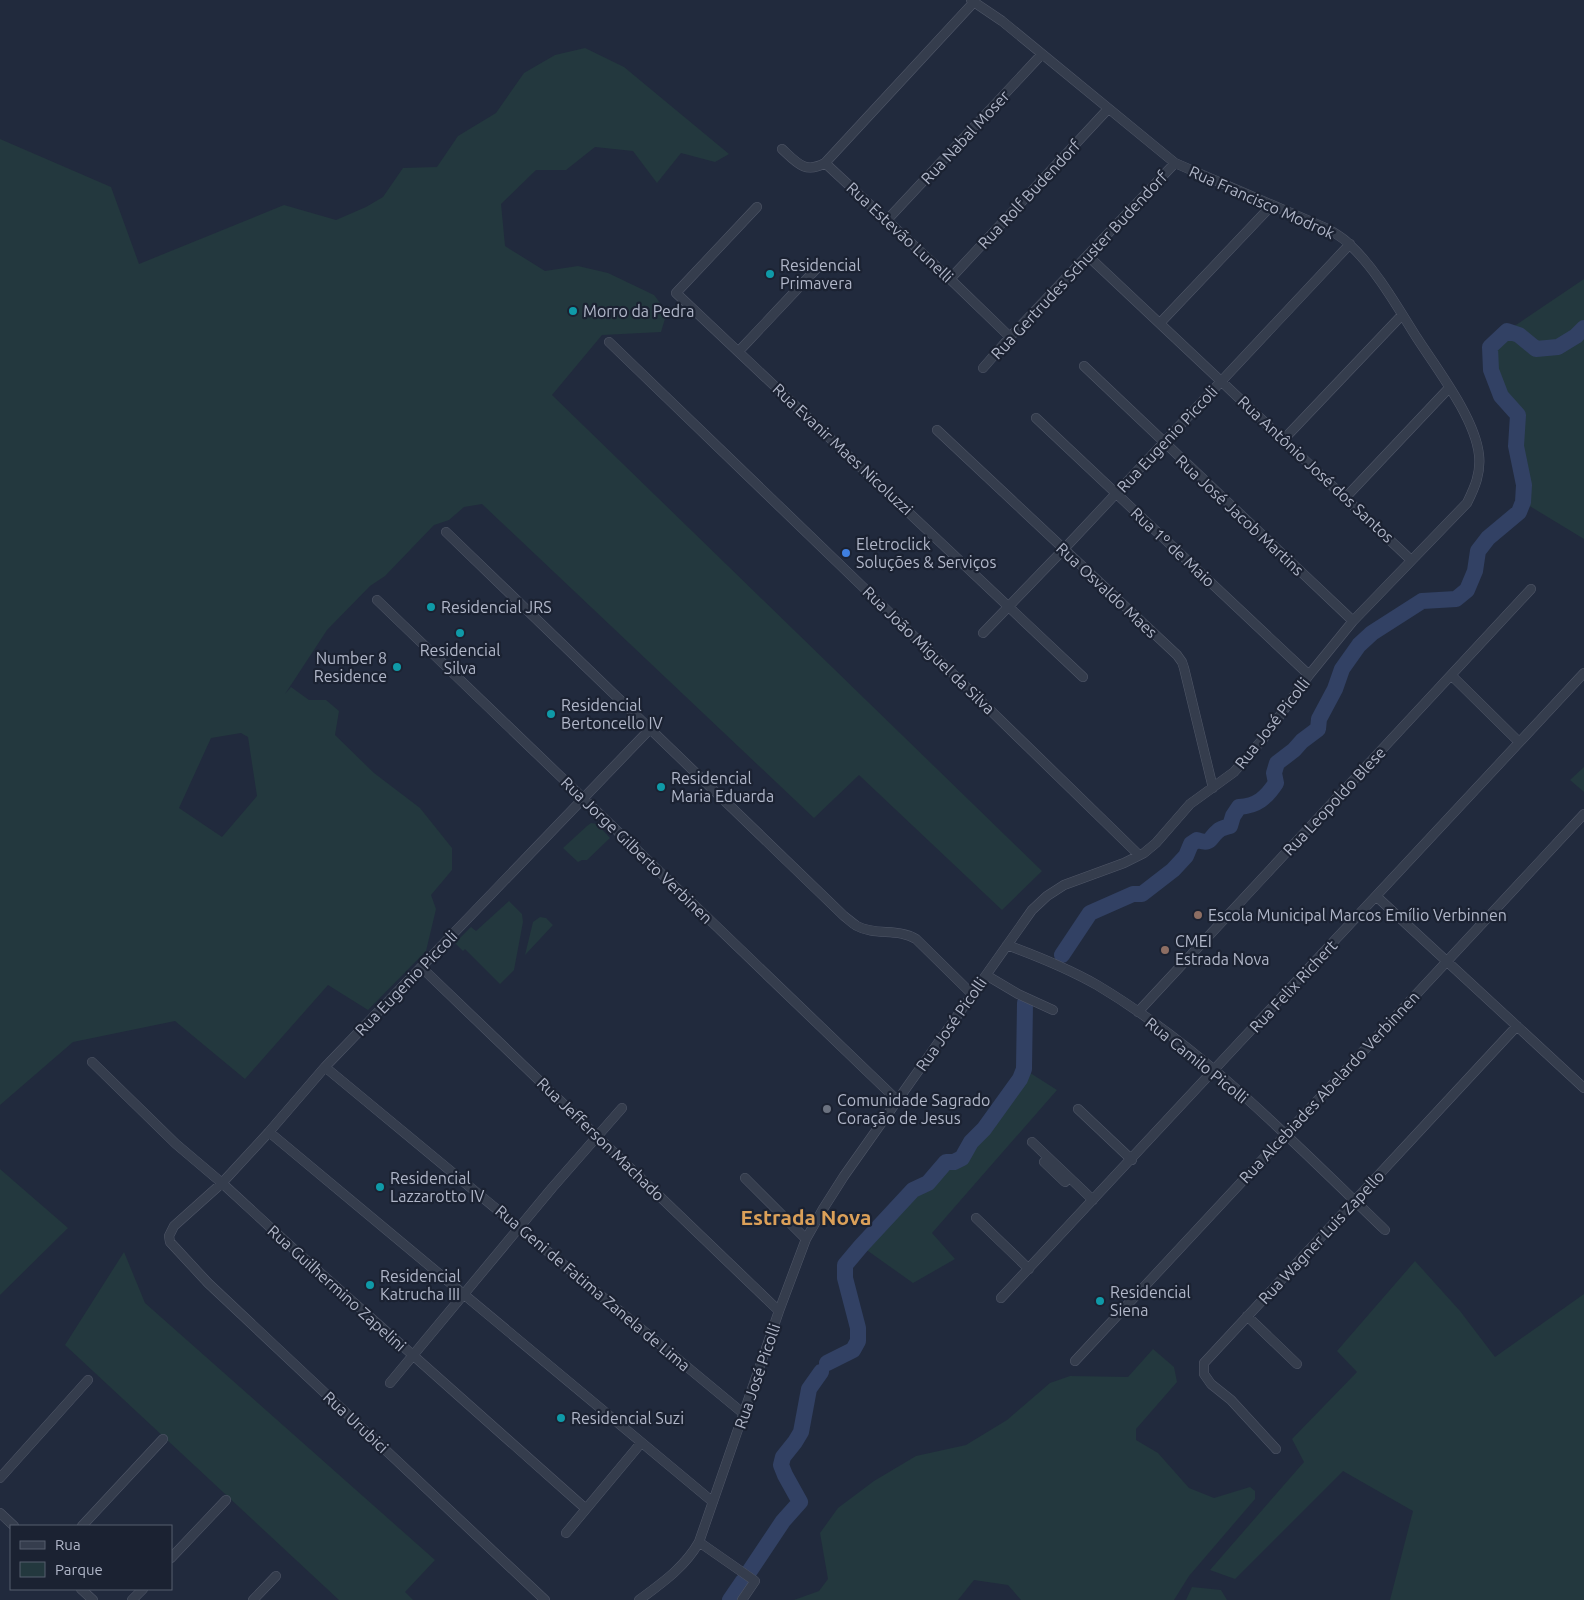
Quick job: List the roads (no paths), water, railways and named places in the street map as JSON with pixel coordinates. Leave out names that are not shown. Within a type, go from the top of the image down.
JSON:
[{"type":"street","name":"Rua Francisco Modrok","points":[[972,1],[1002,21],[1175,163],[1328,229],[1350,244],[1374,274],[1461,408],[1476,441],[1479,455],[1476,485],[1467,502],[1411,560]]},
{"type":"street","points":[[782,149],[805,168],[815,168],[825,163],[972,1]]},
{"type":"street","name":"Rua Nabal Moser","points":[[887,220],[1042,54]]},
{"type":"street","name":"Rua Rolf Budendorf","points":[[950,279],[1108,109]]},
{"type":"street","name":"Rua Estevão Lunelli","points":[[825,163],[1010,337]]},
{"type":"street","name":"Rua Gertrudes Schuster Budendorf","points":[[983,368],[1175,163]]},
{"type":"street","points":[[1161,322],[1272,205]]},
{"type":"street","name":"Rua Evanir Maes Nicoluzzi","points":[[757,207],[676,293],[1083,677]]},
{"type":"street","name":"Rua Eugenio Piccoli","points":[[983,633],[1350,244]]},
{"type":"street","name":"Rua Antônio José dos Santos","points":[[1088,256],[1161,322],[1411,560]]},
{"type":"street","points":[[738,352],[819,266]]},
{"type":"street","points":[[1284,439],[1402,315]]},
{"type":"street","name":"Rua João Miguel da Silva","points":[[609,342],[1139,855]]},
{"type":"street","name":"Rua José Jacob Martins","points":[[1084,366],[1353,621]]},
{"type":"street","points":[[1346,498],[1449,388]]},
{"type":"street","name":"Rua 1º de Maio","points":[[1036,418],[1310,675]]},
{"type":"street","name":"Rua Osvaldo Maes","points":[[937,430],[1177,655],[1182,662],[1213,788]]},
{"type":"street","points":[[446,532],[844,916],[858,927],[908,934],[916,939],[972,994]]},
{"type":"street","name":"Rua José Picolli","points":[[639,1600],[684,1563],[699,1542],[806,1239],[833,1192],[1032,910],[1054,891],[1075,880],[1139,855],[1156,843],[1190,804],[1234,772],[1279,718],[1353,621],[1411,560]]},
{"type":"street","name":"Rua Leopoldo Blese","points":[[1138,1012],[1531,589]]},
{"type":"street","name":"Rua Jorge Gilberto Verbinen","points":[[377,600],[897,1100]]},
{"type":"street","name":"Rua Felix Richert","points":[[1001,1298],[1132,1160],[1584,673]]},
{"type":"street","points":[[1451,675],[1519,742]]},
{"type":"street","name":"Rua Eugenio Piccoli","points":[[170,1242],[169,1236],[174,1226],[222,1183],[371,1018],[422,968],[650,729]]},
{"type":"street","name":"Rua Alcebiades Abelardo Verbinnen","points":[[1075,1360],[1584,814]]},
{"type":"street","points":[[1376,896],[1584,1088]]},
{"type":"street","name":"Rua Camilo Picolli","points":[[1007,945],[1088,981],[1138,1012],[1215,1069],[1385,1230]]},
{"type":"street","name":"Rua Jefferson Machado","points":[[422,968],[779,1311]]},
{"type":"street","points":[[986,975],[1018,994],[1053,1010]]},
{"type":"street","name":"Rua Wagner Luis Zapello","points":[[1276,1449],[1231,1400],[1211,1384],[1204,1374],[1204,1363],[1517,1026]]},
{"type":"street","name":"Rua Guilhermino Zapelini","points":[[92,1062],[176,1144],[222,1183],[586,1510]]},
{"type":"street","name":"Rua Geni de Fatima Zanela de Lima","points":[[325,1067],[744,1414]]},
{"type":"street","points":[[390,1383],[519,1227],[622,1108]]},
{"type":"street","points":[[1078,1108],[1132,1160]]},
{"type":"street","points":[[269,1132],[713,1502]]},
{"type":"street","points":[[1032,1142],[1091,1202]]},
{"type":"street","points":[[1044,1162],[1091,1202]]},
{"type":"street","points":[[745,1178],[806,1239]]},
{"type":"street","points":[[974,1220],[1027,1271]]},
{"type":"street","name":"Rua Urubici","points":[[170,1242],[208,1284],[545,1600]]},
{"type":"street","points":[[1247,1316],[1297,1364]]},
{"type":"street","points":[[0,1478],[88,1380]]},
{"type":"street","points":[[83,1525],[163,1439]]},
{"type":"street","points":[[566,1533],[641,1443]]},
{"type":"street","points":[[172,1557],[226,1500]]},
{"type":"street","points":[[0,1513],[13,1525]]},
{"type":"street","points":[[699,1542],[755,1581],[742,1600]]},
{"type":"street","points":[[253,1600],[276,1576]]},
{"type":"street","points":[[82,1590],[93,1600]]},
{"type":"street","points":[[132,1600],[142,1590]]},
{"type":"waterway","points":[[1062,955],[1090,913],[1133,894],[1142,894],[1173,870],[1186,856],[1191,844],[1197,840],[1205,842],[1210,840],[1219,830],[1230,826],[1233,816],[1239,807],[1256,803],[1269,793],[1276,783],[1274,773],[1277,763],[1318,729],[1319,719],[1335,689],[1342,669],[1359,645],[1372,633],[1422,601],[1456,599],[1467,590],[1475,571],[1478,551],[1488,538],[1519,512],[1523,502],[1524,485],[1516,446],[1518,415],[1501,396],[1491,370],[1490,347],[1507,331],[1519,335],[1536,349],[1558,347],[1576,336],[1584,328]]},
{"type":"waterway","points":[[827,1363],[853,1350],[858,1341],[858,1328],[845,1278],[845,1265],[913,1190],[928,1183],[946,1162],[954,1162],[962,1158],[971,1142],[984,1129],[1020,1079],[1024,1069],[1025,1003]]},
{"type":"waterway","points":[[749,1572],[783,1521],[800,1502],[781,1465],[783,1457],[801,1432],[809,1389],[821,1372]]},
{"type":"waterway","points":[[730,1600],[743,1581]]},
{"type":"place","name":"Residencial Primavera","points":[[770,274]]},
{"type":"place","name":"Morro da Pedra","points":[[573,311]]},
{"type":"place","name":"Eletroclick Soluções & Serviços","points":[[846,553]]},
{"type":"place","name":"Residencial JRS","points":[[431,607]]},
{"type":"place","name":"Residencial Silva","points":[[460,633]]},
{"type":"place","name":"Number 8 Residence","points":[[397,667]]},
{"type":"place","name":"Residencial Bertoncello IV","points":[[551,714]]},
{"type":"place","name":"Residencial Maria Eduarda","points":[[661,787]]},
{"type":"place","name":"Escola Municipal Marcos Emílio Verbinnen","points":[[1198,915]]},
{"type":"place","name":"CMEI Estrada Nova","points":[[1165,950]]},
{"type":"place","name":"Comunidade Sagrado Coração de Jesus","points":[[827,1109]]},
{"type":"place","name":"Residencial Lazzarotto IV","points":[[380,1187]]},
{"type":"place","name":"Residencial Katrucha III","points":[[370,1285]]},
{"type":"place","name":"Residencial Siena","points":[[1100,1301]]},
{"type":"place","name":"Residencial Suzi","points":[[561,1418]]},
{"type":"district","name":"Estrada Nova","points":[[806,1217]]}]
